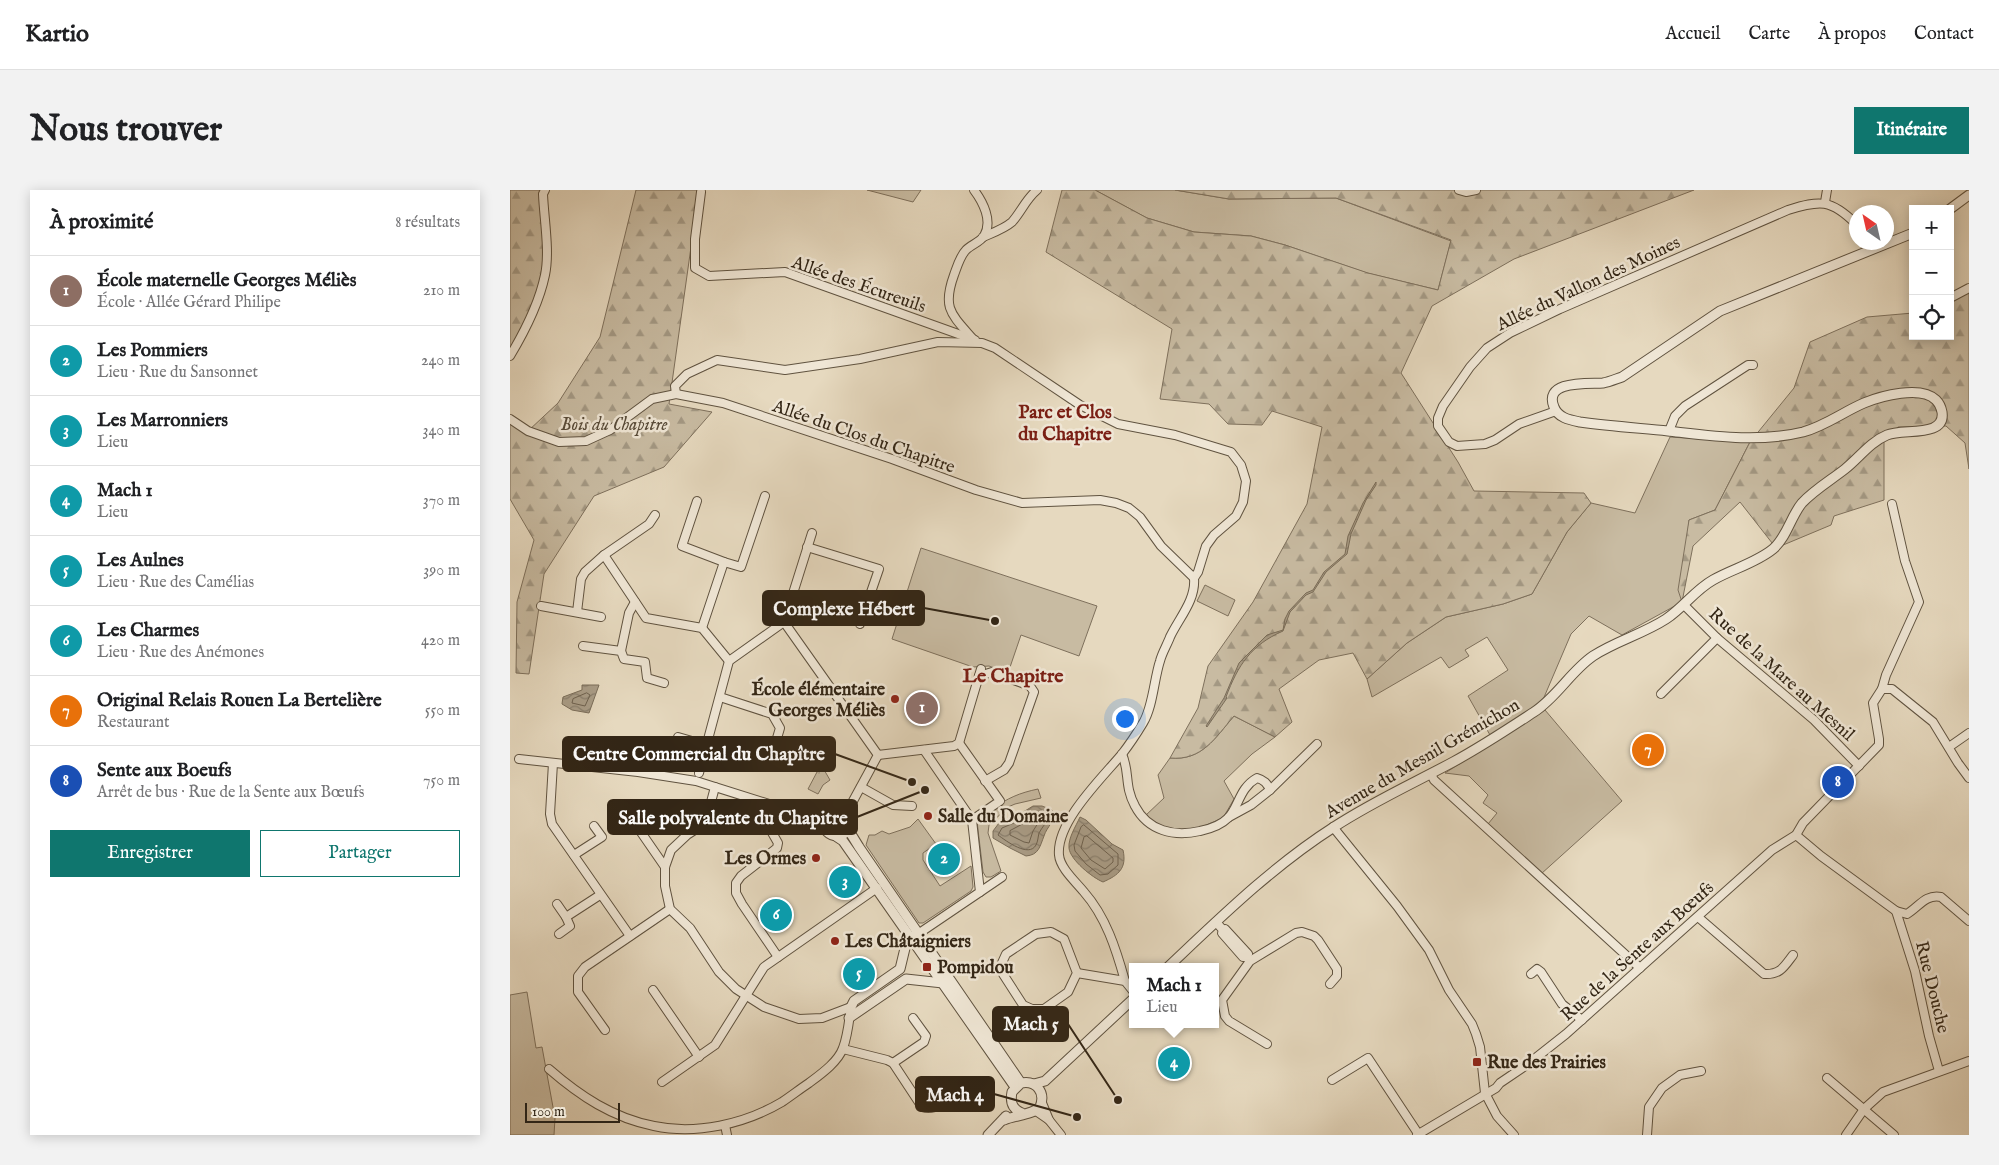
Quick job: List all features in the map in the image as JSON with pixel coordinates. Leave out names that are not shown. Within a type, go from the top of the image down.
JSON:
[{"type":"street","points":[[510,356],[526,330],[545,274],[546,252],[543,194],[545,190]]},
{"type":"street","points":[[974,190],[980,198],[986,213],[987,226],[983,237]]},
{"type":"street","points":[[978,342],[959,323],[947,301],[949,289],[964,252],[983,237],[1007,226],[1029,197],[1037,190]]},
{"type":"street","points":[[1459,190],[1466,192],[1476,190]]},
{"type":"street","points":[[1827,190],[1824,202],[1849,217]]},
{"type":"street","name":"Allée des Écureuils","points":[[701,192],[695,239],[695,268],[709,276],[785,272],[995,348],[1080,405],[1118,424],[1174,435],[1231,452],[1241,465],[1246,481],[1243,502],[1236,516],[1214,535],[1206,546],[1198,572],[1194,578],[1195,585],[1189,604],[1172,632],[1160,659],[1144,721],[1122,754],[1100,777],[1080,803],[1058,844],[1059,858],[1064,867],[1092,901],[1100,914],[1116,948],[1125,981]]},
{"type":"street","points":[[1954,206],[1969,195]]},
{"type":"street","name":"Allée du Vallon des Moines","points":[[1556,411],[1519,424],[1496,440],[1485,444],[1457,446],[1449,442],[1438,426],[1438,418],[1443,406],[1470,367],[1487,348],[1510,333],[1560,309],[1788,210],[1810,203],[1824,202]]},
{"type":"street","points":[[1894,239],[1909,234]]},
{"type":"street","points":[[1556,411],[1552,399],[1556,391],[1564,386],[1605,383],[1622,377],[1720,311],[1863,250]]},
{"type":"street","points":[[1954,296],[1969,288]]},
{"type":"street","points":[[676,394],[675,386],[687,374],[717,360],[785,370],[860,359],[938,342],[978,342]]},
{"type":"street","points":[[1669,431],[1675,416],[1685,406],[1748,365],[1753,365]]},
{"type":"street","name":"Avenue du Mesnil Grémichon","points":[[1172,963],[1257,883],[1293,855],[1333,828],[1458,760],[1546,704],[1594,655],[1651,628],[1684,605],[1708,583],[1773,548],[1802,504],[1885,435],[1900,431],[1933,429],[1940,423],[1942,417],[1941,408],[1932,396],[1919,393],[1905,393],[1866,402],[1825,424],[1807,431],[1780,437],[1726,437],[1580,422],[1564,418],[1556,411]]},
{"type":"street","name":"Allée du Clos du Chapitre","points":[[510,418],[528,431],[559,442],[586,441],[610,430],[652,399],[676,394],[723,403],[1022,504],[1100,500],[1116,503],[1129,508],[1140,517],[1161,546],[1194,578]]},
{"type":"street","points":[[697,501],[682,546],[742,567],[765,496]]},
{"type":"street","name":"Rue de la Sente aux Bœufs","points":[[1418,1135],[1496,1088],[1582,1020],[1772,850],[1796,835],[1803,823],[1878,745],[1880,739],[1873,703],[1882,689],[1892,661],[1920,602],[1905,561],[1892,504]]},
{"type":"street","points":[[577,612],[581,579],[585,572],[599,562],[604,555],[649,524],[655,515]]},
{"type":"street","points":[[699,773],[729,661],[784,622],[812,532]]},
{"type":"street","points":[[807,547],[879,569],[860,624]]},
{"type":"street","points":[[604,555],[646,618],[702,628],[729,661]]},
{"type":"street","points":[[702,628],[724,562]]},
{"type":"street","points":[[635,602],[630,613],[621,651],[624,658],[645,662],[647,678],[664,683]]},
{"type":"street","name":"Rue de la Mare au Mesnil","points":[[1684,605],[1717,638],[1814,720],[1859,766]]},
{"type":"street","points":[[541,606],[601,616]]},
{"type":"street","points":[[784,622],[878,755]]},
{"type":"street","points":[[1661,694],[1717,638]]},
{"type":"street","points":[[583,646],[621,651]]},
{"type":"street","points":[[847,812],[878,755],[886,752],[954,746],[959,743],[980,673],[992,672],[1030,686],[1034,692],[1009,763],[1004,770],[986,781]]},
{"type":"street","points":[[1882,689],[1892,689],[1932,722],[1969,778]]},
{"type":"street","points":[[720,697],[772,714],[780,728],[772,755]]},
{"type":"street","points":[[1949,747],[1969,733]]},
{"type":"street","points":[[678,737],[706,745]]},
{"type":"street","points":[[959,743],[1000,801],[972,820]]},
{"type":"street","points":[[1122,754],[1126,765],[1126,786],[1135,807],[1149,824],[1167,833],[1188,834],[1208,829],[1251,805],[1270,790],[1317,744]]},
{"type":"street","points":[[924,750],[972,820],[980,892]]},
{"type":"street","points":[[518,759],[638,772],[696,781],[822,821]]},
{"type":"street","points":[[553,763],[550,814],[552,824],[630,936]]},
{"type":"street","points":[[1431,774],[1434,780],[1640,968]]},
{"type":"street","points":[[1229,817],[1237,800],[1253,780],[1257,778],[1262,779],[1270,790]]},
{"type":"street","points":[[715,787],[707,817],[701,826],[687,835],[672,850],[665,867],[665,886],[670,909],[690,928],[719,972],[736,989],[764,1007],[799,1018],[822,1018],[850,1007]]},
{"type":"street","points":[[861,787],[893,805],[912,806]]},
{"type":"street","points":[[777,806],[770,829],[778,843],[777,848],[741,876],[736,883],[736,893],[778,957]]},
{"type":"street","points":[[914,935],[876,888],[843,841],[828,834],[822,821],[824,816],[832,809],[843,809],[847,812],[851,819],[851,834],[914,935],[1018,1085]]},
{"type":"street","points":[[574,855],[602,837],[594,826]]},
{"type":"street","points":[[636,826],[665,867]]},
{"type":"street","points":[[1333,828],[1397,906],[1430,950],[1449,990],[1472,1024],[1476,1034],[1480,1047],[1485,1094],[1497,1116],[1514,1135]]},
{"type":"street","points":[[837,837],[847,833],[850,829]]},
{"type":"street","points":[[1796,835],[1821,856],[1896,911],[1906,914],[1915,910],[1925,899],[1935,896],[1941,898],[1969,921]]},
{"type":"street","points":[[549,1069],[598,1106],[654,1131],[725,1125],[759,1114],[781,1102],[820,1075],[843,1049],[850,1007],[854,1001],[900,969],[907,940],[1002,877]]},
{"type":"street","points":[[662,1082],[715,1045],[764,967],[876,888]]},
{"type":"street","points":[[566,917],[600,895]]},
{"type":"street","points":[[556,904],[570,926],[559,934]]},
{"type":"street","points":[[605,1030],[578,992],[578,976],[585,967],[670,909]]},
{"type":"street","name":"Rue Douche","points":[[1896,911],[1915,970],[1929,1036],[1939,1071]]},
{"type":"street","points":[[1698,916],[1764,974],[1774,975],[1781,972],[1793,955]]},
{"type":"street","points":[[1216,922],[1222,933],[1244,958],[1248,959]]},
{"type":"street","points":[[1051,932],[1064,939],[1077,973],[1068,992],[1044,1009],[1032,1009],[1023,1005],[1003,974],[1001,965],[1006,954],[1036,934],[1051,932]]},
{"type":"street","points":[[1267,1044],[1229,1021],[1222,1008],[1222,1000],[1248,959],[1296,933],[1309,933],[1318,940],[1337,969],[1337,976],[1330,984]]},
{"type":"street","points":[[900,969],[906,978]]},
{"type":"street","points":[[1531,974],[1537,969],[1541,972],[1562,1004],[1582,1020]]},
{"type":"street","points":[[1077,973],[1125,981],[1129,986]]},
{"type":"street","points":[[849,1018],[906,978],[946,981]]},
{"type":"street","points":[[653,990],[699,1057]]},
{"type":"street","points":[[1018,1085],[1045,1081],[1129,1003]]},
{"type":"street","points":[[893,1063],[924,1042],[926,1036],[913,1018]]},
{"type":"street","points":[[843,1049],[893,1063],[922,1107],[930,1110],[964,1088]]},
{"type":"street","points":[[1332,1080],[1368,1058],[1418,1135]]},
{"type":"street","points":[[1846,1135],[1864,1109],[1883,1092],[1969,1061]]},
{"type":"street","points":[[1647,1135],[1649,1107],[1662,1088],[1680,1075],[1701,1071]]},
{"type":"street","points":[[1827,1078],[1894,1135]]},
{"type":"street","points":[[1004,1120],[1032,1113],[1039,1107],[1045,1081]]},
{"type":"street","points":[[1034,1084],[1041,1093]]},
{"type":"street","points":[[1018,1085],[1011,1100],[1012,1105],[1022,1114]]},
{"type":"street","points":[[988,1135],[1004,1120],[1012,1105]]},
{"type":"street","points":[[1039,1107],[1060,1135]]},
{"type":"street","points":[[725,1125],[727,1135]]},
{"type":"green space","points":[[510,190],[545,190],[545,274],[510,356]]},
{"type":"green space","name":"Bois du Chapitre","points":[[636,190],[699,190],[669,404],[712,412],[664,467],[594,496],[544,574],[529,674],[516,673],[517,602],[534,540],[510,499],[510,419],[528,431],[558,403],[600,337]]},
{"type":"green space","points":[[867,190],[921,190],[913,202]]},
{"type":"green space","points":[[1062,190],[1095,190],[1147,218],[1194,232],[1251,236],[1285,245],[1368,273],[1438,290],[1451,240],[1336,198],[1229,199],[1175,190],[1694,190],[1514,259],[1432,306],[1401,373],[1458,462],[1474,491],[1584,493],[1591,503],[1567,532],[1532,594],[1503,604],[1446,617],[1407,643],[1367,679],[1353,653],[1319,660],[1279,689],[1292,722],[1275,737],[1234,716],[1214,740],[1199,752],[1191,756],[1170,758],[1198,708],[1208,666],[1253,602],[1307,504],[1322,427],[1272,411],[1262,425],[1228,424],[1209,404],[1160,399],[1172,329],[1046,252]]},
{"type":"green space","points":[[1095,190],[1175,190],[1229,199],[1336,198],[1451,241],[1438,290],[1367,273],[1285,245],[1251,236],[1194,232],[1147,218]]},
{"type":"green space","points":[[1969,292],[1969,469],[1965,443],[1946,426],[1898,427],[1884,440],[1884,500],[1834,516],[1831,525],[1776,548],[1740,502],[1693,546],[1682,602],[1678,590],[1689,520],[1715,510],[1750,442],[1794,388],[1810,342],[1867,317],[1909,313],[1909,340],[1954,340],[1954,300]]},
{"type":"green space","points":[[1670,437],[1750,442],[1715,510],[1689,520],[1682,602],[1622,635],[1589,616],[1571,634],[1542,702],[1490,735],[1468,696],[1508,670],[1487,637],[1465,650],[1469,656],[1449,668],[1441,657],[1372,697],[1367,679],[1407,643],[1446,617],[1503,604],[1532,594],[1567,532],[1591,503],[1635,513]]},
{"type":"green space","points":[[921,548],[1097,606],[1079,656],[1021,635],[1008,673],[989,666],[973,667],[892,639]]},
{"type":"green space","points":[[1205,585],[1235,600],[1228,616],[1197,601]]},
{"type":"green space","points":[[1545,710],[1622,801],[1541,874],[1488,824],[1497,813],[1483,803],[1488,795],[1469,776],[1445,773]]},
{"type":"green space","points":[[1234,716],[1275,737],[1252,754],[1224,781],[1234,799],[1223,818],[1199,828],[1181,831],[1167,829],[1145,816],[1164,798],[1158,775],[1170,758],[1191,756],[1199,752],[1214,740]]},
{"type":"green space","points":[[823,768],[830,780],[823,785],[818,794],[808,789],[817,772]]},
{"type":"green space","points":[[1038,789],[1041,798],[1008,807],[989,825],[988,833],[1001,871],[991,877],[986,877],[983,872],[977,821],[1009,799]]},
{"type":"green space","points":[[837,812],[844,815],[847,822],[844,829],[837,832],[830,829],[827,822],[830,815]]},
{"type":"green space","points":[[918,819],[936,844],[923,853],[923,860],[940,886],[971,866],[973,887],[971,891],[923,923],[919,923],[866,845],[869,835],[875,835],[882,831],[889,834],[910,827]]},
{"type":"green space","points":[[527,992],[536,1048],[542,1047],[555,1118],[554,1135],[510,1135],[510,995]]},
{"type":"water","points":[[1376,482],[1351,534],[1347,554],[1326,572],[1313,592],[1306,595],[1290,612],[1283,631],[1262,643],[1247,657],[1235,675],[1227,698],[1207,727],[1224,698],[1239,663],[1267,635],[1283,630],[1289,611],[1306,593],[1313,590],[1324,572],[1345,554],[1348,536],[1363,503]]},
{"type":"water","points":[[582,685],[599,685],[589,713],[572,710],[562,704],[563,697],[582,690]]},
{"type":"water","points":[[1033,806],[1042,806],[1052,810],[1053,814],[1052,821],[1034,854],[1026,856],[993,838],[993,831],[999,823],[1012,819]]},
{"type":"water","points":[[1080,817],[1086,820],[1112,844],[1123,850],[1123,866],[1117,874],[1103,882],[1083,868],[1070,853],[1070,840]]},
{"type":"place","name":"Complexe Hébert","points":[[995,621]]},
{"type":"place","name":"École élémentaire Georges Méliès","points":[[895,699]]},
{"type":"place","name":"École maternelle Georges Méliès","points":[[922,708]]},
{"type":"place","name":"Original Relais Rouen La Bertelière","points":[[1648,750]]},
{"type":"place","name":"Centre Commercial du Chapître","points":[[912,782]]},
{"type":"place","name":"Sente aux Boeufs","points":[[1838,782]]},
{"type":"place","name":"Salle polyvalente du Chapitre","points":[[925,790]]},
{"type":"place","name":"Salle du Domaine","points":[[928,816]]},
{"type":"place","name":"Les Ormes","points":[[816,858]]},
{"type":"place","name":"Les Pommiers","points":[[944,859]]},
{"type":"place","name":"Les Marronniers","points":[[845,882]]},
{"type":"place","name":"Les Charmes","points":[[776,915]]},
{"type":"place","name":"Les Châtaigniers","points":[[835,941]]},
{"type":"place","name":"Pompidou","points":[[927,967]]},
{"type":"place","name":"Les Aulnes","points":[[859,974]]},
{"type":"place","name":"Rue des Prairies","points":[[1477,1062]]},
{"type":"place","name":"Mach 1","points":[[1174,1063]]},
{"type":"place","name":"Mach 5","points":[[1118,1100]]},
{"type":"place","name":"Mach 4","points":[[1077,1117]]},
{"type":"district","name":"Parc et Clos du Chapitre","points":[[1065,422]]},
{"type":"district","name":"Le Chapitre","points":[[1013,675]]}]
